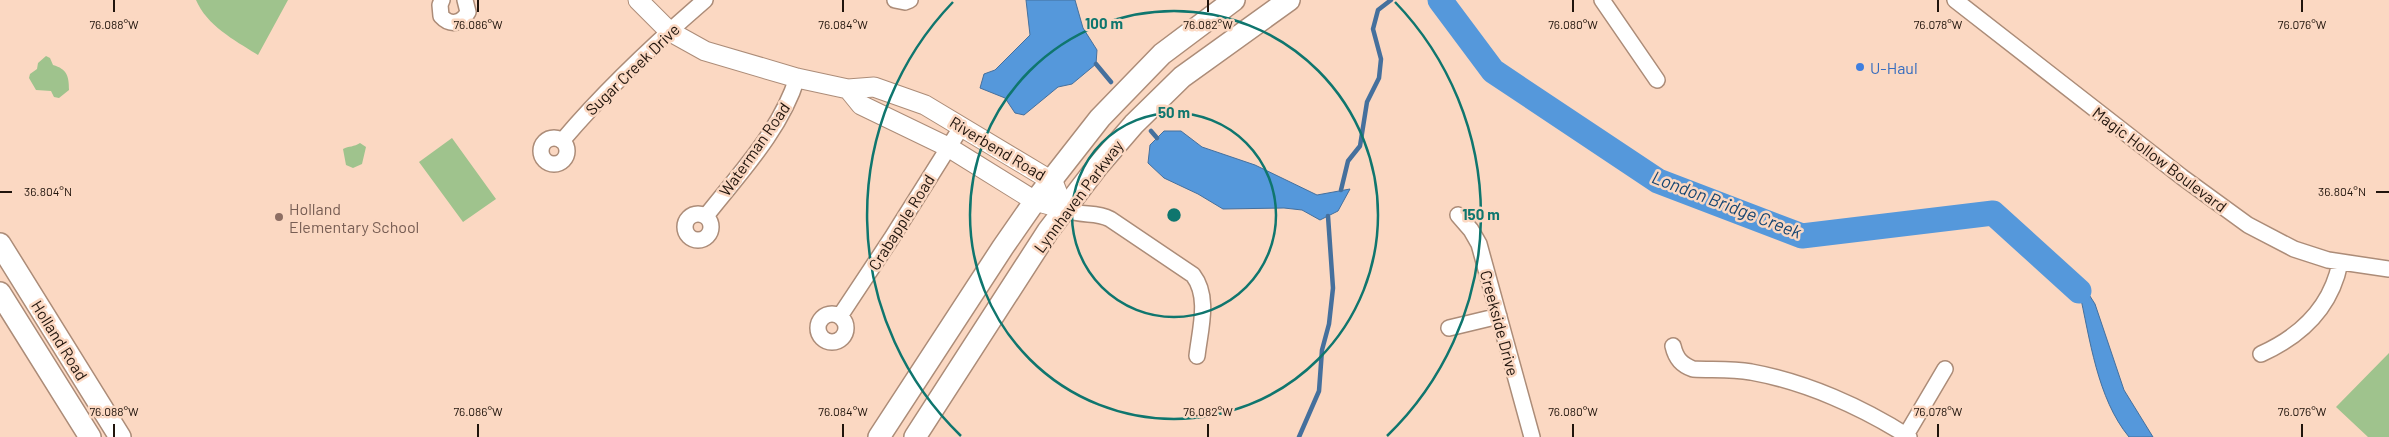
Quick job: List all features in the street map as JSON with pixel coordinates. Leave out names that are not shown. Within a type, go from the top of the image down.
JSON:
[{"type":"main road","name":"Lynnhaven Parkway","points":[[879,437],[1035,201],[1100,118],[1162,54],[1234,0]]},
{"type":"main road","name":"Lynnhaven Parkway","points":[[915,437],[1064,209],[1134,124],[1182,76],[1280,2]]},
{"type":"main road","name":"Holland Road","points":[[0,244],[120,437]]},
{"type":"main road","name":"Holland Road","points":[[0,293],[90,437]]},
{"type":"street","points":[[442,0],[440,5],[441,16],[450,23],[461,21],[468,12],[465,0]]},
{"type":"street","name":"Riverbend Road","points":[[638,0],[669,31],[705,51],[797,78],[848,89],[874,86],[925,105],[1050,180],[1052,179],[1064,209]]},
{"type":"street","name":"Sugar Creek Drive","points":[[562,141],[593,105],[669,31],[705,0]]},
{"type":"street","points":[[894,0],[905,2],[910,0]]},
{"type":"street","points":[[1602,0],[1657,80]]},
{"type":"street","name":"Magic Hollow Boulevard","points":[[1955,0],[2182,177],[2248,225],[2294,249],[2340,263],[2389,269]]},
{"type":"street","name":"Waterman Road","points":[[706,216],[747,164],[784,112],[797,78]]},
{"type":"street","name":"Riverbend Road","points":[[848,89],[861,105],[948,147],[1035,201],[1064,209]]},
{"type":"street","name":"Crabapple Road","points":[[840,316],[962,126]]},
{"type":"street","points":[[1064,209],[1074,214],[1103,215],[1193,274],[1199,283],[1203,297],[1197,356]]},
{"type":"street","name":"Creekside Drive","points":[[1458,215],[1471,230],[1479,244],[1532,437]]},
{"type":"street","points":[[2261,354],[2293,337],[2322,309],[2337,277],[2340,263]]},
{"type":"street","points":[[1450,328],[1498,316]]},
{"type":"street","points":[[1673,346],[1678,360],[1685,366],[1693,369],[1750,372],[1788,382],[1843,402],[1908,436],[1945,369]]},
{"type":"green space","points":[[196,0],[288,0],[258,55],[223,32],[207,18]]},
{"type":"green space","points":[[46,56],[50,58],[53,65],[64,71],[68,77],[69,90],[59,98],[54,97],[51,91],[36,90],[29,78],[30,74],[37,69],[38,63]]},
{"type":"green space","points":[[452,138],[496,199],[463,222],[419,162]]},
{"type":"green space","points":[[360,143],[366,147],[362,164],[353,168],[346,165],[343,149]]},
{"type":"green space","points":[[2389,353],[2389,437],[2368,437],[2336,407]]},
{"type":"water","points":[[1026,0],[1075,0],[1083,28],[1097,50],[1096,64],[1072,84],[1058,87],[1024,115],[1015,113],[1005,98],[980,88],[984,74],[995,70],[1030,35]]},
{"type":"water","points":[[1164,131],[1181,131],[1202,147],[1255,165],[1317,195],[1350,189],[1338,211],[1320,220],[1302,210],[1284,208],[1223,209],[1198,194],[1164,178],[1148,163],[1150,145]]},
{"type":"water","points":[[2079,290],[2088,293],[2095,304],[2124,390],[2153,437],[2129,437],[2109,404],[2091,348]]},
{"type":"waterway","points":[[1341,190],[1348,161],[1360,146],[1367,102],[1379,78],[1381,59],[1373,29],[1378,10],[1391,0]]},
{"type":"waterway","name":"London Bridge Creek","points":[[1440,0],[1493,71],[1658,181],[1802,236],[1993,213],[2079,291]]},
{"type":"waterway","points":[[1096,64],[1111,82]]},
{"type":"waterway","points":[[1151,131],[1157,138]]},
{"type":"waterway","points":[[1299,437],[1319,391],[1322,350],[1329,324],[1333,288],[1328,216]]},
{"type":"place","name":"U-Haul","points":[[1860,67]]},
{"type":"place","name":"Holland Elementary School","points":[[279,217]]}]
